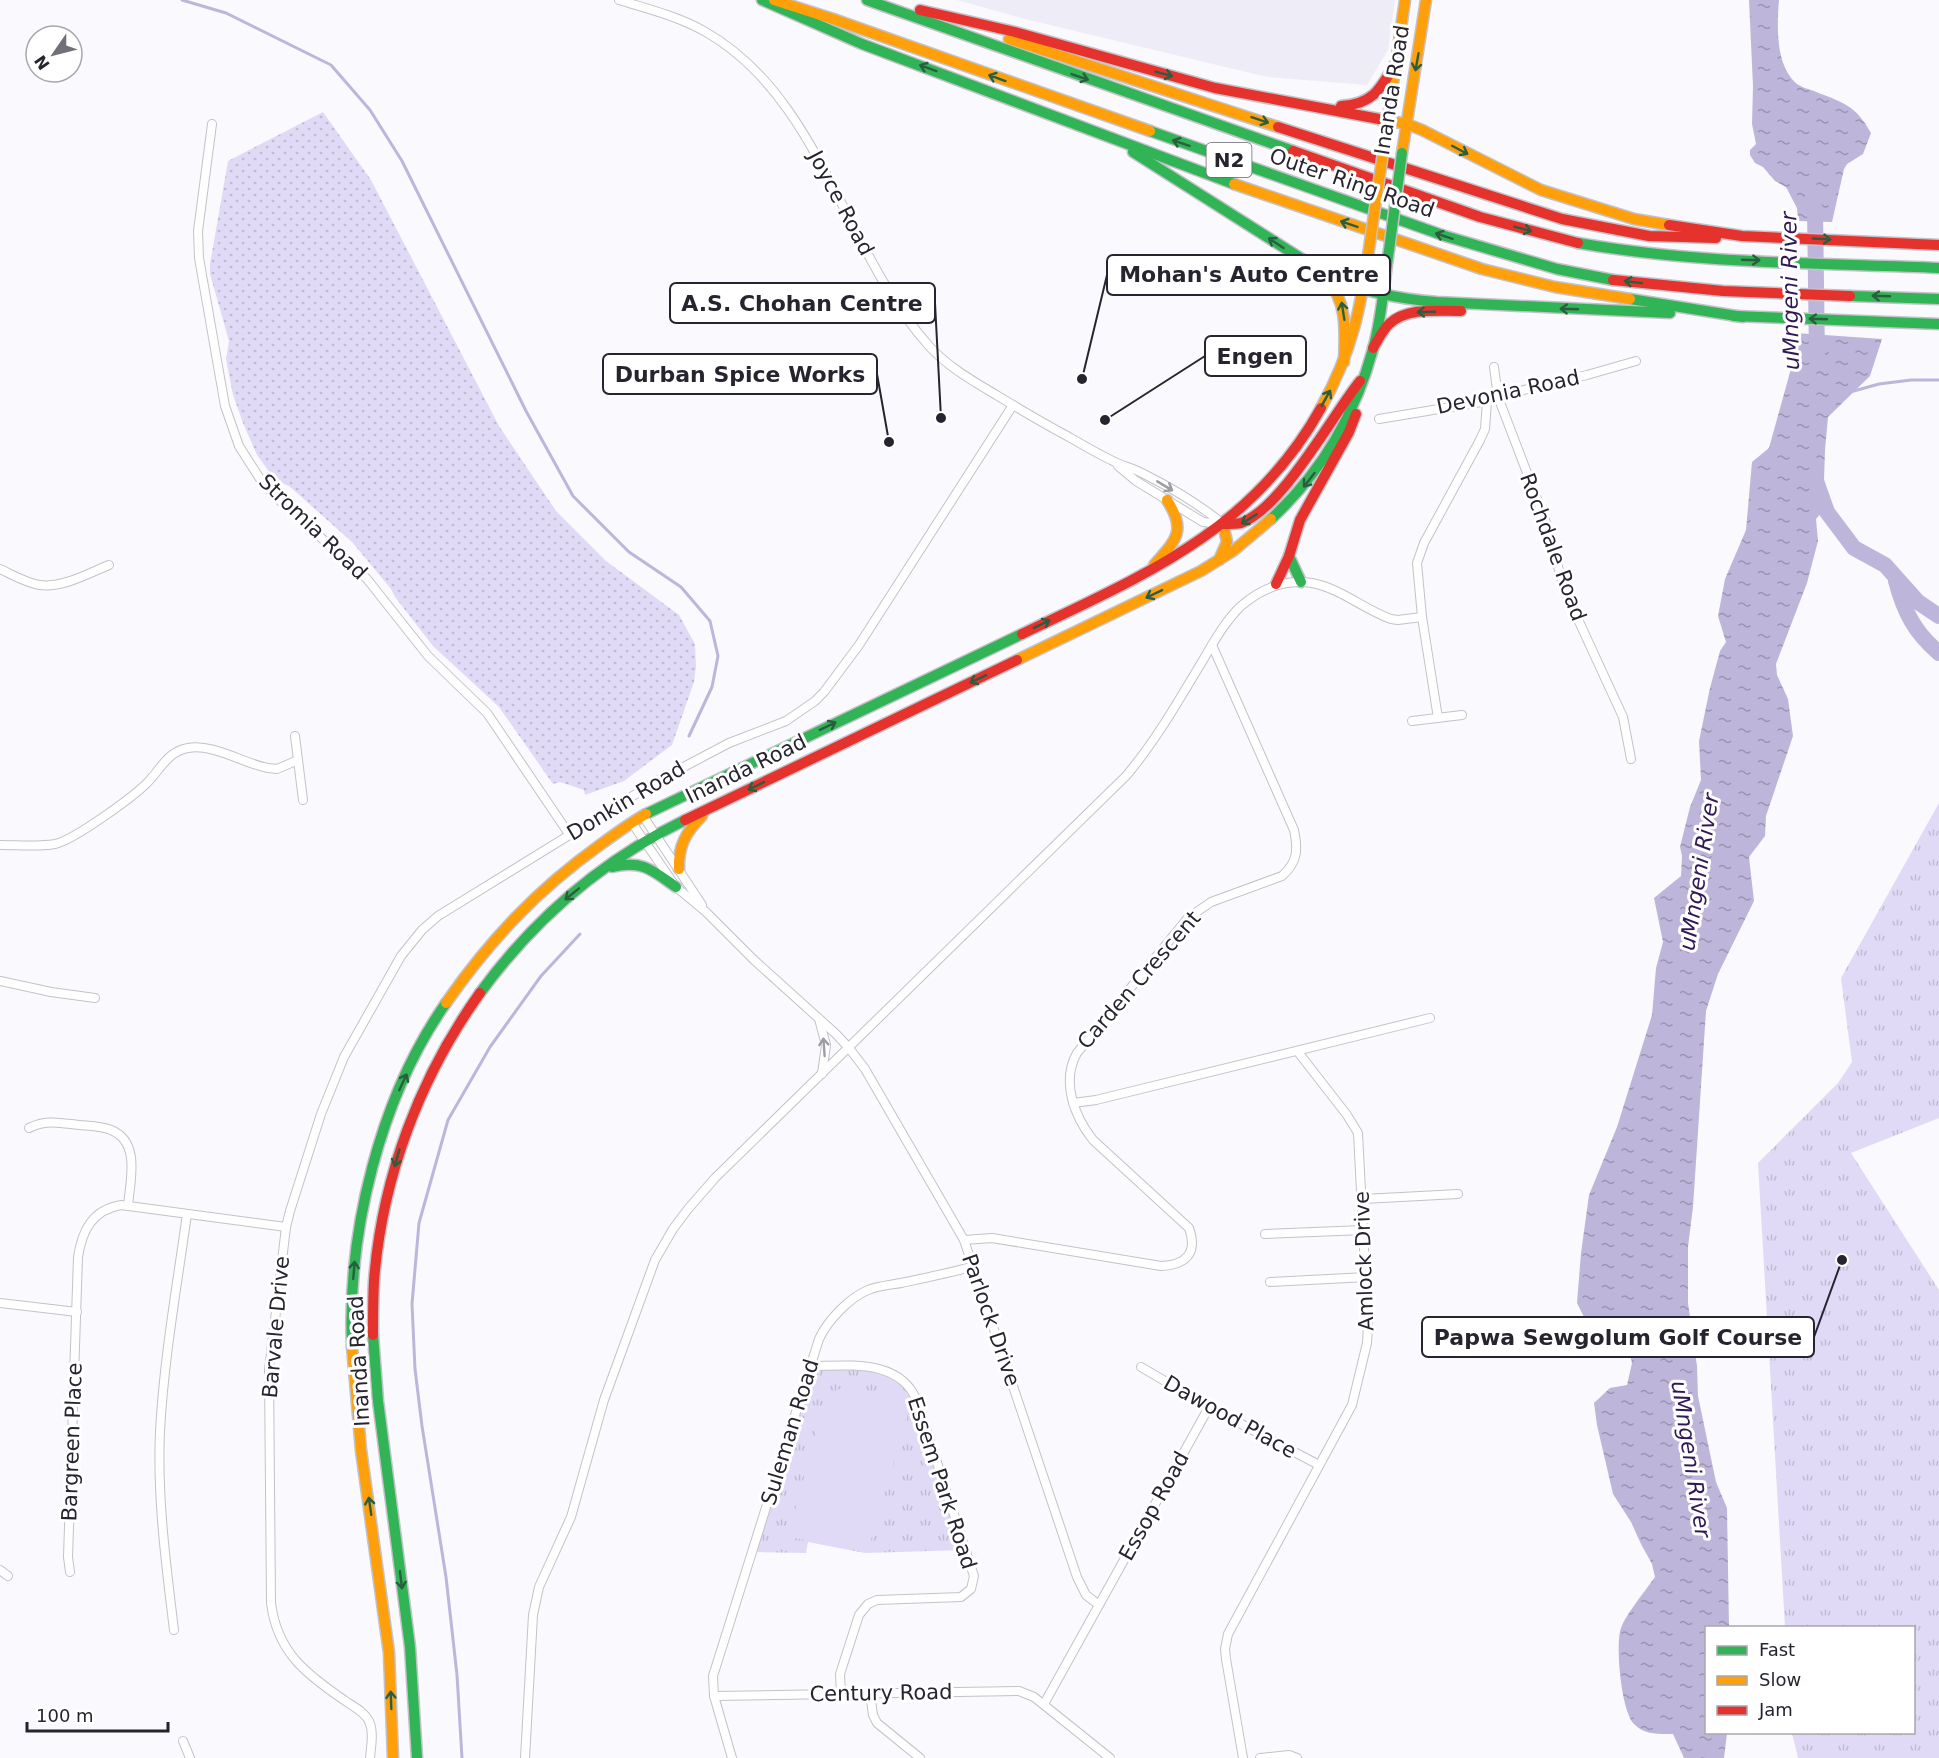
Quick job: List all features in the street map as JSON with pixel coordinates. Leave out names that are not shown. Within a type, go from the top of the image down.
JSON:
[{"type":"main road","points":[[762,0],[862,44],[1265,196],[1482,269],[1555,287],[1690,311]]},
{"type":"main road","name":"Outer Ring Road","points":[[774,0],[1445,236],[1548,267],[1593,277],[1691,289],[1939,299]]},
{"type":"main road","name":"Outer Ring Road","points":[[867,0],[1480,217],[1575,243],[1626,252],[1692,258],[1939,268]]},
{"type":"main road","points":[[879,0],[1015,32],[1215,88],[1407,124],[1540,190],[1634,219],[1694,234]]},
{"type":"main road","name":"Inanda Road","points":[[417,1758],[412,1667],[375,1373],[373,1306],[381,1222],[402,1141],[428,1078],[454,1030],[494,973],[535,926],[603,870],[644,843],[709,809],[1168,588],[1219,561],[1265,528],[1312,477],[1338,438],[1373,348],[1426,0]]},
{"type":"main road","name":"Inanda Road","points":[[393,1758],[390,1654],[358,1414],[352,1346],[354,1270],[356,1242],[366,1189],[379,1143],[396,1097],[420,1046],[479,957],[511,921],[530,902],[587,855],[632,823],[1147,572],[1183,552],[1223,524],[1262,486],[1301,438],[1328,395],[1344,362],[1356,327],[1404,6]]},
{"type":"main road","points":[[945,17],[1072,61],[1220,106],[1541,213],[1590,226],[1631,233],[1939,245]]},
{"type":"main road","points":[[1315,106],[1356,106],[1368,100],[1376,93],[1396,62]]},
{"type":"main road","points":[[1100,134],[1152,164],[1332,279],[1382,297],[1526,308],[1690,311],[1743,316],[1939,324]]},
{"type":"main road","points":[[1317,269],[1331,282],[1342,304],[1344,362]]},
{"type":"main road","points":[[1373,348],[1388,325],[1398,317],[1409,313],[1526,308]]},
{"type":"main road","points":[[1219,561],[1227,542],[1223,524],[1233,526],[1246,522],[1257,514],[1291,479],[1349,393],[1364,376]]},
{"type":"main road","points":[[1276,584],[1289,556],[1300,520],[1349,432],[1364,389],[1364,376]]},
{"type":"main road","points":[[1147,572],[1167,551],[1179,531],[1179,519],[1167,500]]},
{"type":"main road","points":[[1289,556],[1301,582]]},
{"type":"main road","points":[[679,869],[678,855],[684,835],[709,809]]},
{"type":"main road","points":[[603,870],[629,862],[637,863],[647,867],[676,887]]},
{"type":"street","name":"Joyce Road","points":[[619,0],[676,17],[706,32],[747,63],[770,86],[792,113],[871,259],[916,330],[930,347],[960,373],[1012,405],[1112,461],[1141,472],[1210,513],[1223,524]]},
{"type":"street","name":"Stromia Road","points":[[212,124],[199,221],[199,258],[225,406],[239,446],[262,482],[367,579],[428,656],[487,713],[569,834]]},
{"type":"street","name":"Devonia Road","points":[[1379,419],[1487,401],[1636,361]]},
{"type":"street","name":"Rochdale Road","points":[[1494,367],[1498,397],[1547,525],[1564,589],[1623,717],[1631,759]]},
{"type":"street","points":[[1437,718],[1422,618],[1417,570],[1418,557],[1485,429],[1487,401]]},
{"type":"street","name":"Donkin Road","points":[[286,1227],[321,1114],[344,1057],[406,950],[422,930],[438,916],[569,834],[700,757],[786,721],[816,701],[859,645],[1012,405]]},
{"type":"street","name":"Joyce Road","points":[[1112,461],[1136,481],[1203,522],[1223,524]]},
{"type":"street","points":[[0,569],[23,580],[45,585],[62,583],[109,565]]},
{"type":"street","points":[[525,1758],[528,1671],[532,1615],[536,1596],[571,1517],[604,1400],[655,1260],[688,1209],[715,1179],[1126,776],[1151,744],[1212,645],[1242,606],[1276,584],[1301,582],[1342,592],[1391,619],[1422,618]]},
{"type":"street","name":"Carden Crescent","points":[[964,1240],[992,1238],[1161,1266],[1180,1263],[1190,1253],[1192,1244],[1189,1228],[1093,1140],[1077,1117],[1070,1075],[1071,1063],[1077,1053],[1188,918],[1210,902],[1282,876],[1290,870],[1296,856],[1294,830],[1212,645]]},
{"type":"street","points":[[1412,722],[1462,715]]},
{"type":"street","points":[[295,736],[303,800]]},
{"type":"street","points":[[0,845],[43,845],[64,841],[136,793],[171,756],[189,747],[213,750],[268,768],[277,769],[298,760]]},
{"type":"street","name":"Parlock Drive","points":[[643,816],[706,912]]},
{"type":"street","name":"Parlock Drive","points":[[632,823],[676,887],[706,912],[754,960],[819,1019],[849,1048],[865,1069],[964,1240],[1077,1577],[1086,1595],[1099,1605]]},
{"type":"street","points":[[0,981],[51,992],[95,998]]},
{"type":"street","points":[[1073,1103],[1096,1100],[1298,1052],[1430,1018]]},
{"type":"street","points":[[819,1019],[825,1045],[822,1076]]},
{"type":"street","name":"Amlock Drive","points":[[1243,1758],[1226,1659],[1226,1641],[1233,1622],[1352,1405],[1366,1342],[1367,1277],[1358,1133],[1347,1115],[1298,1052]]},
{"type":"street","points":[[29,1128],[38,1123],[50,1121],[108,1129],[122,1136],[132,1154],[128,1206]]},
{"type":"street","points":[[1363,1199],[1458,1194]]},
{"type":"street","name":"Barvale Drive","points":[[77,1312],[78,1257],[82,1237],[92,1219],[104,1210],[128,1206],[286,1227],[269,1370],[270,1583],[273,1620],[284,1645],[300,1666],[368,1718],[371,1732],[370,1758]]},
{"type":"street","points":[[174,1630],[161,1515],[160,1429],[188,1214]]},
{"type":"street","points":[[1265,1234],[1364,1230]]},
{"type":"street","name":"Suleman Road","points":[[732,1758],[714,1696],[712,1681],[819,1339],[826,1326],[859,1295],[872,1288],[951,1273],[974,1266]]},
{"type":"street","points":[[1270,1282],[1367,1277]]},
{"type":"street","points":[[0,1303],[77,1312]]},
{"type":"street","name":"Bargreen Place","points":[[70,1572],[68,1545],[77,1312]]},
{"type":"street","name":"Essem Park Road","points":[[811,1366],[874,1367],[899,1376],[909,1384],[917,1401],[974,1576],[971,1590],[961,1597],[877,1600],[868,1604],[859,1615],[840,1674],[841,1694]]},
{"type":"street","name":"Dawood Place","points":[[1141,1368],[1319,1465]]},
{"type":"street","name":"Essop Road","points":[[1099,1605],[1209,1407]]},
{"type":"street","points":[[0,1570],[8,1576]]},
{"type":"street","points":[[1099,1605],[1044,1704],[1110,1758]]},
{"type":"street","name":"Century Road","points":[[714,1696],[1010,1691],[1026,1693],[1044,1704]]},
{"type":"street","points":[[870,1693],[873,1715],[877,1723],[920,1758]]},
{"type":"street","points":[[183,1741],[190,1758]]},
{"type":"street","points":[[1260,1758],[1288,1755],[1297,1758]]},
{"type":"shaded area","points":[[957,0],[1395,0],[1388,50],[1367,85],[1267,77],[1025,19]]},
{"type":"green space","points":[[323,112],[371,180],[499,426],[556,511],[606,561],[679,615],[695,644],[694,682],[672,745],[624,781],[585,795],[584,790],[560,782],[553,784],[499,707],[433,646],[391,589],[352,542],[289,486],[276,481],[257,455],[233,395],[226,359],[229,341],[210,274],[228,161]]},
{"type":"green space","points":[[1939,803],[1939,1118],[1851,1153],[1939,1290],[1939,1758],[1798,1758],[1792,1734],[1915,1734],[1915,1626],[1785,1626],[1758,1163],[1838,1083],[1852,1062],[1841,978]]},
{"type":"green space","points":[[811,1367],[879,1372],[889,1375],[911,1392],[965,1550],[865,1553],[808,1542],[806,1553],[753,1552]]},
{"type":"green space","points":[[843,1388],[908,1399],[910,1408],[868,1550],[788,1537],[825,1398]]},
{"type":"water","points":[[1749,0],[1779,0],[1779,45],[1790,76],[1800,86],[1854,110],[1871,133],[1863,154],[1847,164],[1844,169],[1832,222],[1798,221],[1797,208],[1786,187],[1775,181],[1763,167],[1755,163],[1750,155],[1750,150],[1756,144],[1752,124],[1753,86]]},
{"type":"water","points":[[1796,333],[1882,339],[1870,376],[1828,417],[1823,511],[1816,519],[1818,541],[1807,583],[1776,664],[1777,675],[1788,699],[1793,736],[1766,816],[1765,836],[1749,857],[1754,901],[1718,974],[1706,1011],[1693,1207],[1688,1247],[1688,1303],[1697,1366],[1698,1396],[1716,1482],[1727,1508],[1729,1626],[1705,1626],[1705,1734],[1727,1734],[1724,1758],[1684,1758],[1673,1734],[1652,1733],[1638,1728],[1629,1717],[1626,1706],[1620,1677],[1619,1636],[1624,1622],[1655,1577],[1652,1564],[1631,1522],[1613,1494],[1594,1403],[1610,1388],[1627,1385],[1632,1363],[1626,1340],[1589,1327],[1577,1303],[1589,1195],[1617,1127],[1652,1015],[1656,968],[1663,942],[1654,898],[1681,876],[1680,847],[1690,807],[1701,780],[1699,741],[1720,651],[1726,642],[1718,616],[1725,579],[1746,530],[1752,462],[1769,448],[1792,365]]},
{"type":"waterway","points":[[182,0],[226,13],[331,65],[370,110],[402,161],[526,411],[573,496],[629,552],[681,587],[710,621],[718,656],[712,687],[689,736]]},
{"type":"waterway","name":"uMngeni River","points":[[1812,200],[1815,210],[1817,357]]},
{"type":"waterway","points":[[1850,392],[1879,384],[1911,380],[1939,380]]},
{"type":"waterway","points":[[1816,481],[1827,512],[1854,548],[1885,565],[1918,602],[1939,616]]},
{"type":"waterway","points":[[1896,581],[1911,620],[1923,637],[1939,653]]},
{"type":"waterway","points":[[462,1758],[457,1675],[446,1577],[415,1369],[412,1304],[419,1223],[448,1120],[490,1047],[541,976],[580,934]]},
{"type":"traffic: fast","points":[[762,0],[862,44],[1234,184]]},
{"type":"traffic: fast","points":[[867,0],[1293,151]]},
{"type":"traffic: fast","points":[[1150,131],[1445,236],[1557,269],[1613,280]]},
{"type":"traffic: fast","points":[[1133,152],[1332,278],[1358,288],[1396,297],[1437,302],[1670,313]]},
{"type":"traffic: fast","points":[[1389,250],[1402,153]]},
{"type":"traffic: fast","points":[[1578,243],[1713,259],[1939,268]]},
{"type":"traffic: fast","points":[[1271,519],[1306,482],[1334,442],[1346,420],[1366,373],[1376,337],[1389,250]]},
{"type":"traffic: fast","points":[[1850,296],[1939,299]]},
{"type":"traffic: fast","points":[[1630,299],[1743,317]]},
{"type":"traffic: fast","points":[[1734,316],[1939,324]]},
{"type":"traffic: fast","points":[[1289,556],[1301,582]]},
{"type":"traffic: fast","points":[[646,814],[1022,634]]},
{"type":"traffic: fast","points":[[480,993],[523,940],[572,894],[626,854],[685,820]]},
{"type":"traffic: fast","points":[[612,867],[632,865],[647,868],[676,887]]},
{"type":"traffic: fast","points":[[352,1346],[355,1258],[372,1167],[403,1080],[423,1040],[446,1003]]},
{"type":"traffic: fast","points":[[373,1335],[378,1401],[410,1647],[417,1758]]},
{"type":"traffic: slow","points":[[774,0],[1150,131]]},
{"type":"traffic: slow","points":[[1384,146],[1405,0]]},
{"type":"traffic: slow","points":[[1402,153],[1426,0]]},
{"type":"traffic: slow","points":[[1009,39],[1278,127]]},
{"type":"traffic: slow","points":[[1379,119],[1407,124],[1422,130],[1541,190],[1634,219],[1669,225]]},
{"type":"traffic: slow","points":[[1370,242],[1384,146]]},
{"type":"traffic: slow","points":[[1234,184],[1482,269],[1555,287],[1630,299]]},
{"type":"traffic: slow","points":[[1321,408],[1341,367],[1354,328],[1370,242]]},
{"type":"traffic: slow","points":[[1327,279],[1334,288],[1342,308],[1345,329],[1344,362]]},
{"type":"traffic: slow","points":[[1154,565],[1168,549],[1176,535],[1176,520],[1167,500]]},
{"type":"traffic: slow","points":[[1017,660],[1201,571],[1233,551],[1271,519]]},
{"type":"traffic: slow","points":[[1219,560],[1227,542],[1223,524]]},
{"type":"traffic: slow","points":[[446,1003],[497,937],[535,898],[577,862],[646,814]]},
{"type":"traffic: slow","points":[[679,869],[684,840],[702,816]]},
{"type":"traffic: slow","points":[[352,1346],[361,1450],[389,1653],[393,1758]]},
{"type":"traffic: jam","points":[[920,10],[1015,32],[1215,88],[1379,119]]},
{"type":"traffic: jam","points":[[1341,106],[1352,105],[1369,98],[1381,87],[1396,62]]},
{"type":"traffic: jam","points":[[1278,127],[1562,219],[1649,236],[1716,238]]},
{"type":"traffic: jam","points":[[1293,151],[1480,217],[1578,243]]},
{"type":"traffic: jam","points":[[1669,225],[1742,236],[1939,245]]},
{"type":"traffic: jam","points":[[1613,280],[1723,291],[1850,296]]},
{"type":"traffic: jam","points":[[1373,348],[1389,324],[1405,315],[1423,311],[1461,311]]},
{"type":"traffic: jam","points":[[1223,524],[1241,523],[1257,514],[1273,499],[1305,460],[1360,381]]},
{"type":"traffic: jam","points":[[1022,634],[1151,570],[1191,546],[1228,519],[1262,487],[1293,451],[1321,408]]},
{"type":"traffic: jam","points":[[1276,584],[1289,556],[1300,520],[1349,432],[1356,414]]},
{"type":"traffic: jam","points":[[685,820],[1017,660]]},
{"type":"traffic: jam","points":[[373,1335],[374,1281],[378,1242],[395,1166],[422,1094],[439,1059],[480,993]]},
{"type":"place","name":"Mohan's Auto Centre","points":[[1082,379]]},
{"type":"place","name":"A.S. Chohan Centre","points":[[941,418]]},
{"type":"place","name":"Engen","points":[[1105,420]]},
{"type":"place","name":"Durban Spice Works","points":[[889,442]]},
{"type":"place","name":"Papwa Sewgolum Golf Course","points":[[1842,1260]]}]
